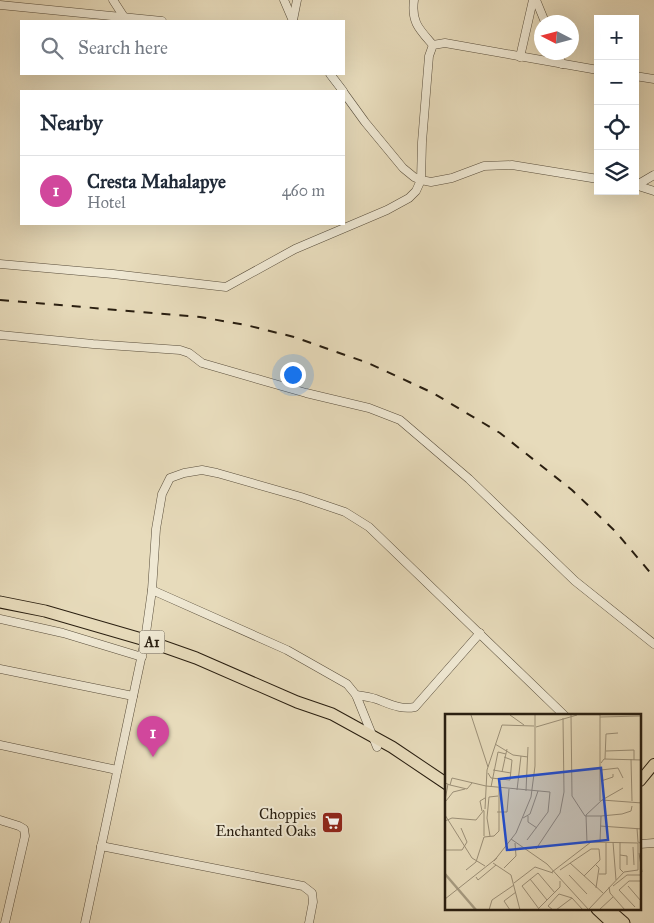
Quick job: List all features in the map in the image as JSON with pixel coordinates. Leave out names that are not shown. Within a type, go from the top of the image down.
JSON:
[{"type":"highway","name":"A1","points":[[0,602],[45,611],[145,640],[196,658],[297,702],[319,716],[376,742],[445,783]]},
{"type":"highway","name":"A1","points":[[376,742],[445,792]]},
{"type":"highway","points":[[598,910],[612,923]]},
{"type":"highway","points":[[609,910],[624,923]]},
{"type":"main road","points":[[642,779],[654,764]]},
{"type":"street","points":[[14,0],[23,7]]},
{"type":"street","points":[[113,0],[124,17]]},
{"type":"street","points":[[284,0],[290,18]]},
{"type":"street","points":[[293,20],[297,0]]},
{"type":"street","points":[[414,0],[412,14],[414,21],[433,45]]},
{"type":"street","points":[[520,57],[534,0]]},
{"type":"street","points":[[534,0],[542,15]]},
{"type":"street","points":[[0,5],[152,20]]},
{"type":"street","points":[[433,45],[445,43],[594,69]]},
{"type":"street","points":[[0,264],[226,287],[295,249],[367,219],[410,198],[421,180],[428,66],[430,50],[433,45]]},
{"type":"street","points":[[560,60],[562,64]]},
{"type":"street","points":[[331,75],[342,90]]},
{"type":"street","points":[[639,77],[654,79]]},
{"type":"street","points":[[345,95],[403,168],[421,180],[431,182],[452,178],[484,166],[512,165],[594,178]]},
{"type":"street","points":[[639,183],[654,175]]},
{"type":"street","points":[[639,186],[654,191]]},
{"type":"street","points":[[0,335],[180,350],[189,353],[202,363],[306,393],[369,408],[400,420],[469,478],[575,581],[654,644]]},
{"type":"street","points":[[85,923],[142,657],[152,590],[156,529],[162,494],[170,478],[202,470],[345,512],[369,527],[563,714]]},
{"type":"street","points":[[152,590],[287,650],[346,684],[356,695],[376,742]]},
{"type":"street","points":[[0,619],[63,633],[142,657]]},
{"type":"street","points":[[356,695],[375,699],[396,707],[408,709],[416,707],[480,633]]},
{"type":"street","points":[[0,669],[133,696]]},
{"type":"street","points":[[0,745],[117,770]]},
{"type":"street","points":[[0,820],[24,829],[25,836],[5,923]]},
{"type":"street","points":[[101,846],[303,886],[312,893],[313,902],[309,923]]},
{"type":"railway","points":[[0,300],[200,317],[246,325],[294,337],[368,363],[433,393],[500,433],[572,490],[615,531],[654,577]]},
{"type":"place","name":"Cresta Mahalapye","points":[[153,757]]},
{"type":"place","name":"Choppies Enchanted Oaks","points":[[332,823]]}]
